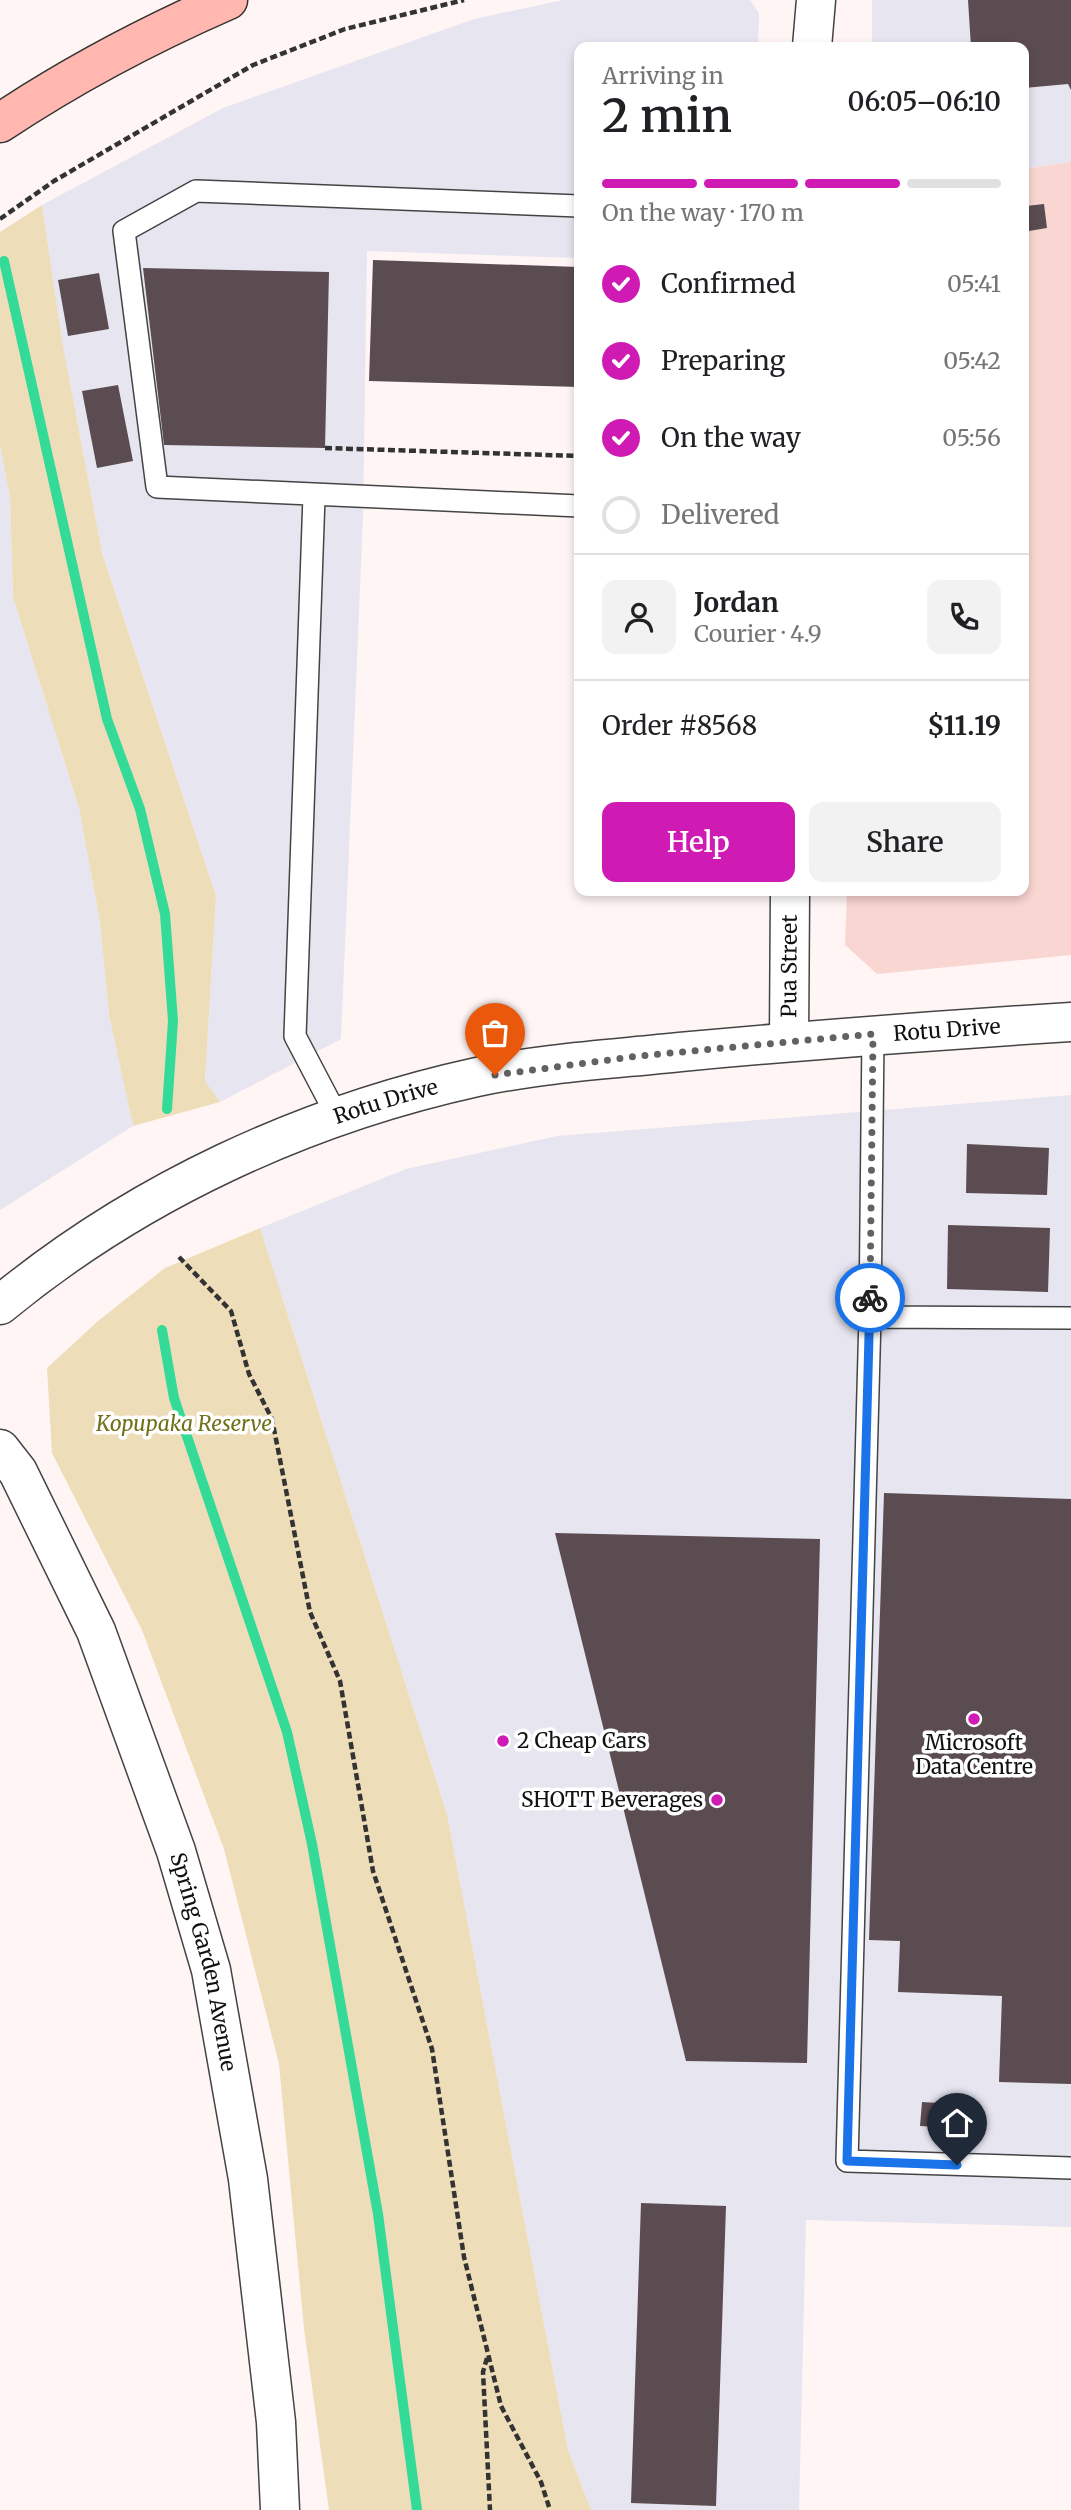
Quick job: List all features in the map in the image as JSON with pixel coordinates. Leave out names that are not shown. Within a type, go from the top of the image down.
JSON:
[{"type":"main road","points":[[0,123],[41,95],[160,29],[228,0]]},
{"type":"street","points":[[812,42],[816,0]]},
{"type":"street","name":"Pua Street","points":[[789,1041],[790,896]]},
{"type":"street","name":"Rotu Drive","points":[[0,1305],[44,1269],[159,1194],[268,1144],[391,1100],[479,1077],[789,1041],[1071,1022]]},
{"type":"street","name":"Spring Garden Avenue","points":[[0,1449],[18,1472],[96,1631],[176,1851],[211,1970],[248,2179],[276,2422],[280,2510]]},
{"type":"lane","points":[[574,206],[196,191],[124,230],[157,487],[574,506]]},
{"type":"lane","points":[[314,496],[295,1035],[312,1074],[338,1118]]},
{"type":"lane","points":[[873,1034],[870,1317],[847,2161],[1071,2168]]},
{"type":"lane","points":[[870,1317],[1071,1318]]},
{"type":"path","points":[[0,219],[54,181],[253,65],[345,29],[464,0]]},
{"type":"path","points":[[325,448],[574,456]]},
{"type":"path","points":[[179,1257],[231,1311],[249,1374],[272,1419],[310,1612],[340,1682],[373,1871],[432,2049],[464,2257],[488,2355],[501,2406],[541,2482],[550,2510]]},
{"type":"path","points":[[488,2355],[483,2372],[490,2510]]},
{"type":"shaded area","points":[[563,0],[750,0],[759,13],[758,42],[574,42],[574,258],[367,251],[363,517],[341,1039],[220,1102],[205,1082],[216,896],[102,553],[62,340],[42,205],[223,108],[474,19]]},
{"type":"shaded area","points":[[872,0],[1071,0],[1071,162],[1029,168],[1029,42],[872,42]]},
{"type":"shaded area","points":[[1071,162],[1071,955],[877,974],[845,945],[847,896],[1029,896],[1029,168]]},
{"type":"shaded area","points":[[0,445],[10,497],[13,597],[79,808],[100,922],[109,1015],[133,1126],[0,1210]]},
{"type":"shaded area","points":[[1071,1095],[1071,2227],[806,2220],[799,2510],[591,2510],[568,2450],[447,1814],[260,1228],[406,1169],[557,1136]]},
{"type":"green space","points":[[42,205],[62,340],[102,553],[216,896],[205,1081],[220,1102],[133,1126],[109,1015],[100,922],[79,808],[13,597],[10,497],[0,445],[0,232]]},
{"type":"green space","name":"Kopupaka Reserve","points":[[260,1228],[447,1814],[568,2450],[591,2510],[329,2510],[304,2329],[279,2064],[224,1849],[142,1630],[52,1453],[47,1368],[98,1321],[165,1268]]},
{"type":"building","points":[[968,0],[1071,0],[1071,90],[1068,84],[1029,88],[1029,42],[971,42]]},
{"type":"building","points":[[1044,204],[1047,228],[1029,231],[1029,206]]},
{"type":"building","points":[[373,260],[574,267],[574,387],[369,381]]},
{"type":"building","points":[[143,268],[329,272],[325,448],[164,445]]},
{"type":"building","points":[[99,273],[109,329],[68,336],[58,280]]},
{"type":"building","points":[[118,385],[133,461],[97,468],[82,391]]},
{"type":"building","points":[[967,1144],[1049,1148],[1047,1195],[966,1193]]},
{"type":"building","points":[[948,1225],[1050,1228],[1048,1292],[947,1289]]},
{"type":"building","name":"Microsoft Data Centre","points":[[884,1493],[1071,1499],[1071,2084],[999,2082],[1002,1996],[898,1992],[900,1941],[869,1940]]},
{"type":"building","name":"SHOTT Beverages","points":[[555,1533],[820,1539],[807,2063],[686,2061]]},
{"type":"building","points":[[922,2102],[975,2105],[974,2129],[920,2126]]},
{"type":"building","points":[[641,2203],[726,2206],[716,2506],[631,2503]]},
{"type":"waterway","points":[[4,261],[107,719],[140,809],[165,914],[173,1021],[167,1109]]},
{"type":"waterway","points":[[162,1330],[174,1398],[287,1732],[312,1844],[378,2214],[417,2510]]},
{"type":"way so far","points":[[495,1075],[639,1056],[873,1034],[870,1298]]},
{"type":"place","name":"Microsoft Data Centre","points":[[974,1719]]},
{"type":"place","name":"2 Cheap Cars","points":[[503,1741]]},
{"type":"place","name":"SHOTT Beverages","points":[[717,1800]]},
{"type":"route","points":[[870,1298],[847,2161],[957,2165]]}]
